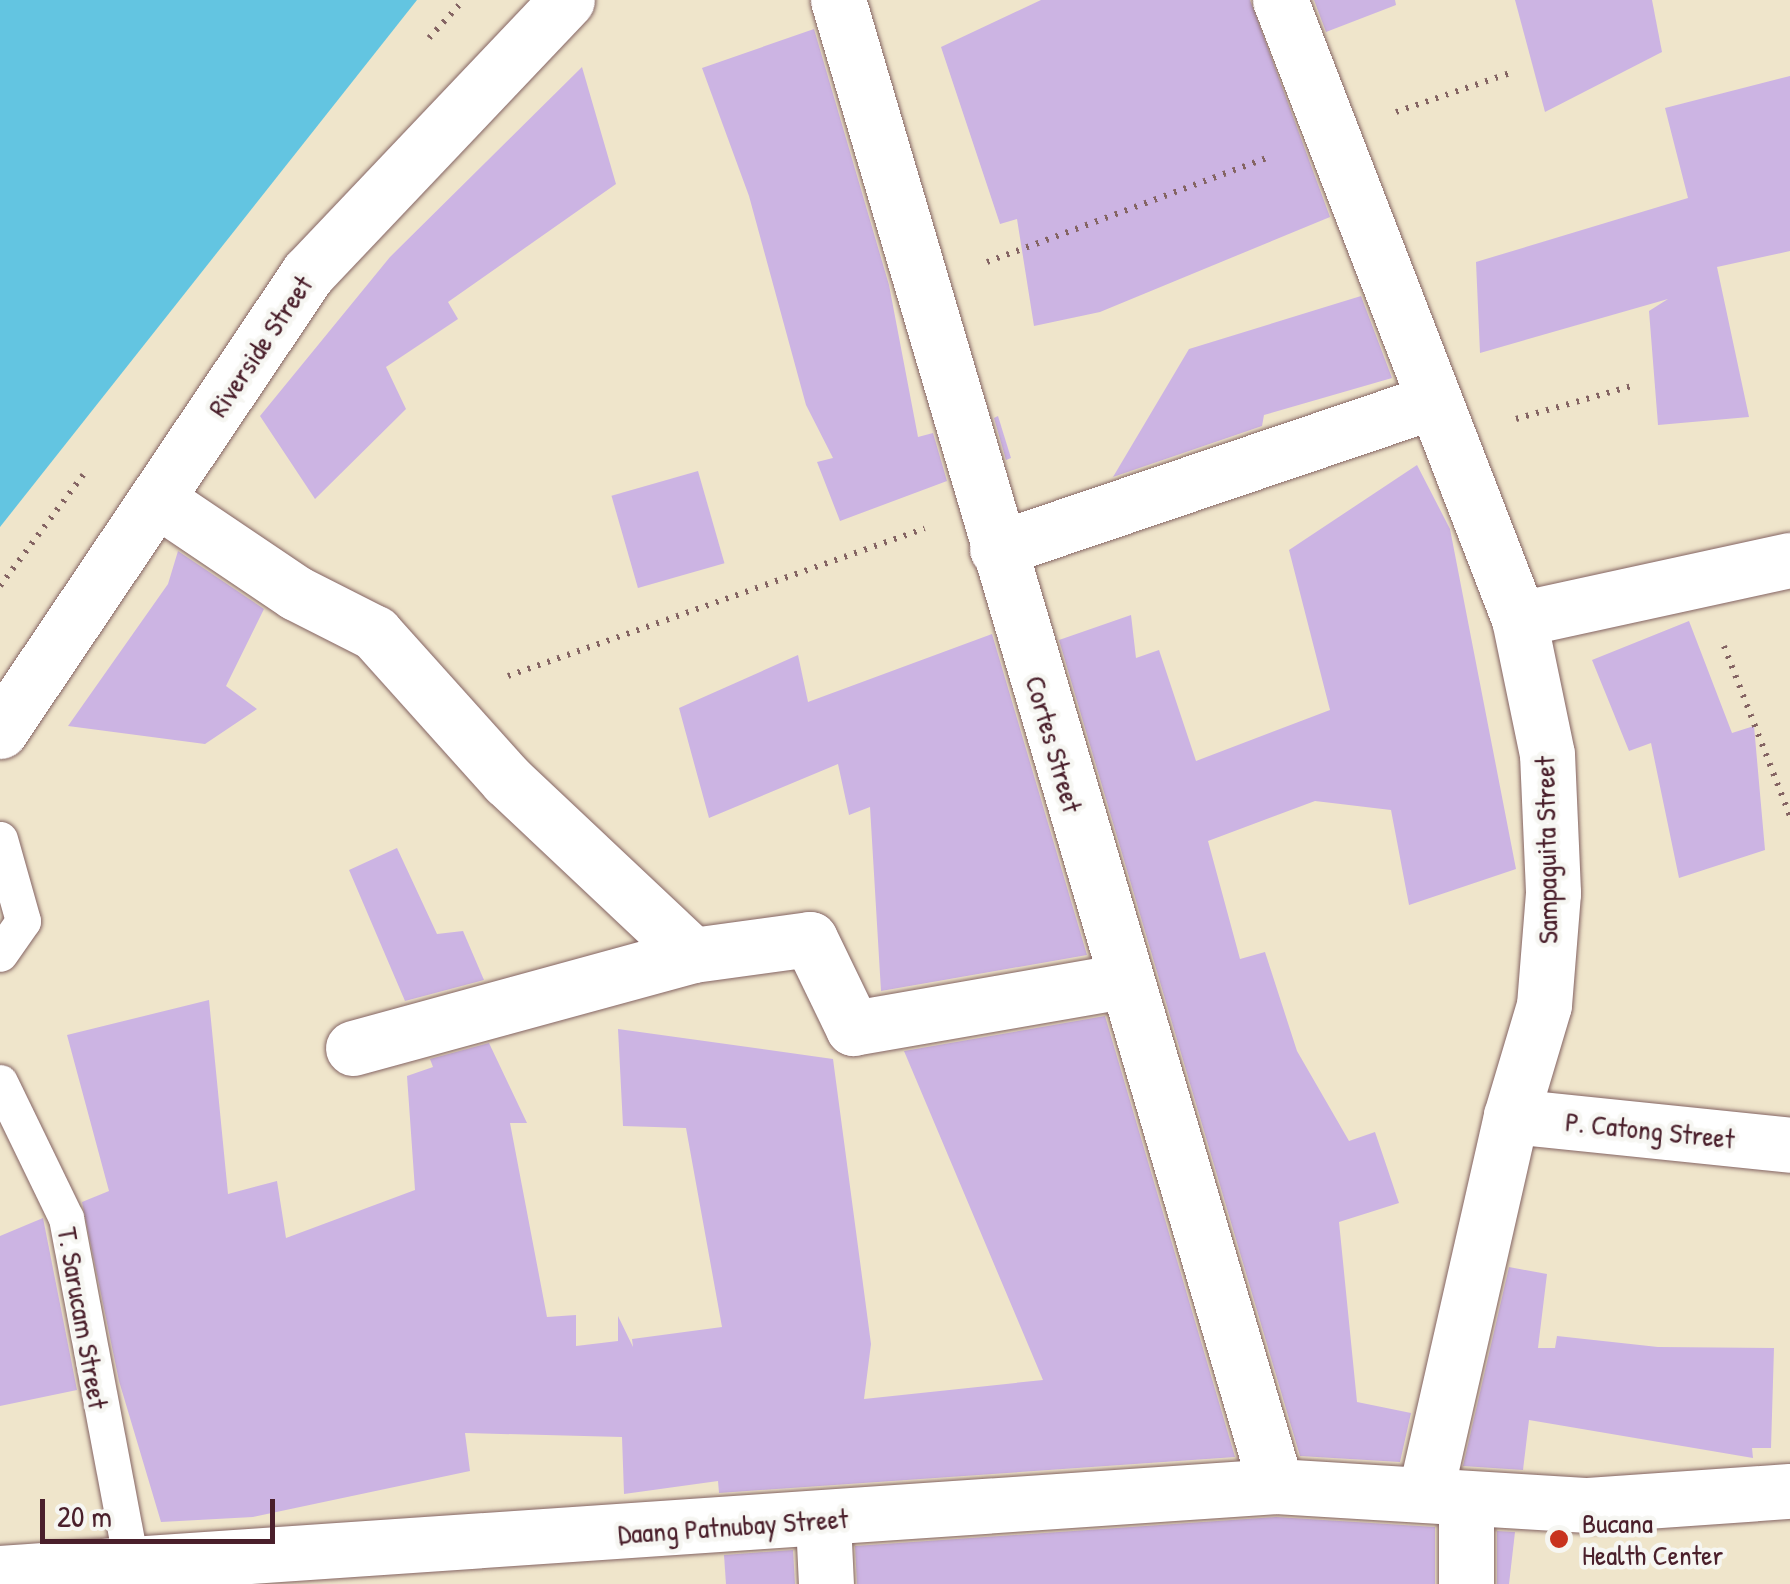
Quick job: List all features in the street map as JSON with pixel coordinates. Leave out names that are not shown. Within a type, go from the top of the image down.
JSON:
[{"type":"street","name":"Riverside Street","points":[[0,730],[308,273],[568,0]]},
{"type":"street","name":"Cortes Street","points":[[838,0],[1122,981],[1276,1486]]},
{"type":"street","name":"Sampaguita Street","points":[[1280,0],[1327,136],[1519,619],[1547,754],[1553,893],[1544,1005],[1510,1116],[1445,1496]]},
{"type":"street","points":[[991,528],[1440,420]]},
{"type":"street","points":[[158,500],[296,593],[374,632],[507,780],[693,955]]},
{"type":"street","points":[[1519,619],[1790,560]]},
{"type":"street","points":[[353,1048],[693,955],[810,939],[853,1028],[1122,981]]},
{"type":"street","name":"P. Catong Street","points":[[1510,1116],[1790,1145]]},
{"type":"street","name":"Daang Patnubay Street","points":[[0,1573],[132,1575],[1276,1486],[1588,1505],[1790,1491]]},
{"type":"street","points":[[1445,1496],[1466,1584]]},
{"type":"street","points":[[823,1521],[826,1584]]},
{"type":"lane","points":[[0,839],[23,921],[0,954]]},
{"type":"lane","name":"T. Sarucam Street","points":[[0,1082],[66,1218],[132,1575]]},
{"type":"path","points":[[920,286],[1513,72]]},
{"type":"path","points":[[1440,420],[1632,386]]},
{"type":"path","points":[[436,701],[991,528]]},
{"type":"path","points":[[1697,580],[1790,816]]},
{"type":"water","points":[[0,0],[417,0],[0,527]]},
{"type":"building","points":[[1041,0],[1250,0],[1330,217],[1100,312],[1034,326],[1017,219],[1000,224],[941,47]]},
{"type":"building","points":[[1314,0],[1395,0],[1396,5],[1326,32]]},
{"type":"building","points":[[1515,0],[1652,0],[1662,52],[1545,112]]},
{"type":"building","points":[[814,29],[889,285],[918,437],[933,433],[947,481],[840,521],[817,462],[833,458],[806,405],[749,196],[702,68]]},
{"type":"building","points":[[582,67],[616,184],[448,302],[458,319],[386,367],[406,409],[315,499],[260,416],[390,257]]},
{"type":"building","points":[[1790,76],[1790,251],[1717,267],[1749,417],[1658,425],[1649,311],[1668,299],[1480,353],[1476,262],[1688,198],[1665,108]]},
{"type":"building","points":[[1361,296],[1392,378],[1264,415],[1262,426],[1113,477],[1189,349]]},
{"type":"building","points":[[998,416],[1011,458],[1006,460],[994,418]]},
{"type":"building","points":[[1417,465],[1450,529],[1516,869],[1409,905],[1391,810],[1315,801],[1208,841],[1240,959],[1265,952],[1297,1051],[1349,1141],[1375,1132],[1399,1203],[1339,1222],[1357,1402],[1411,1413],[1400,1462],[1300,1456],[1059,640],[1131,615],[1136,658],[1159,650],[1196,761],[1330,710],[1289,550]]},
{"type":"building","points":[[698,471],[724,563],[638,588],[611,496]]},
{"type":"building","points":[[178,551],[264,609],[226,686],[257,709],[205,744],[68,726],[168,584]]},
{"type":"building","points":[[1689,621],[1732,733],[1754,726],[1765,850],[1679,878],[1651,743],[1629,751],[1592,660]]},
{"type":"building","points":[[992,634],[1087,955],[881,991],[870,807],[849,815],[838,764],[709,818],[679,708],[798,655],[808,702]]},
{"type":"building","points":[[397,848],[437,934],[463,931],[484,980],[405,1001],[349,870]]},
{"type":"building","points":[[209,1000],[228,1194],[277,1181],[286,1238],[415,1190],[407,1076],[433,1067],[430,1059],[489,1043],[527,1123],[510,1123],[547,1317],[576,1315],[576,1346],[618,1341],[618,1316],[633,1347],[632,1339],[722,1327],[686,1128],[623,1126],[618,1029],[833,1059],[871,1344],[864,1399],[1043,1380],[904,1051],[1105,1016],[1235,1457],[719,1493],[718,1481],[624,1494],[622,1437],[465,1433],[470,1471],[253,1517],[161,1522],[119,1381],[82,1202],[109,1191],[67,1035]]},
{"type":"building","points":[[43,1218],[77,1390],[0,1406],[0,1236]]},
{"type":"building","points":[[1509,1267],[1547,1274],[1538,1348],[1555,1348],[1557,1336],[1658,1347],[1774,1348],[1771,1448],[1752,1448],[1753,1458],[1529,1420],[1523,1470],[1463,1466]]},
{"type":"building","points":[[1276,1517],[1435,1527],[1435,1584],[857,1584],[855,1546]]},
{"type":"building","points":[[1497,1531],[1515,1532],[1509,1584],[1497,1584]]},
{"type":"building","points":[[793,1550],[795,1584],[726,1584],[724,1555]]},
{"type":"place","name":"Bucana Health Center","points":[[1559,1539]]}]
